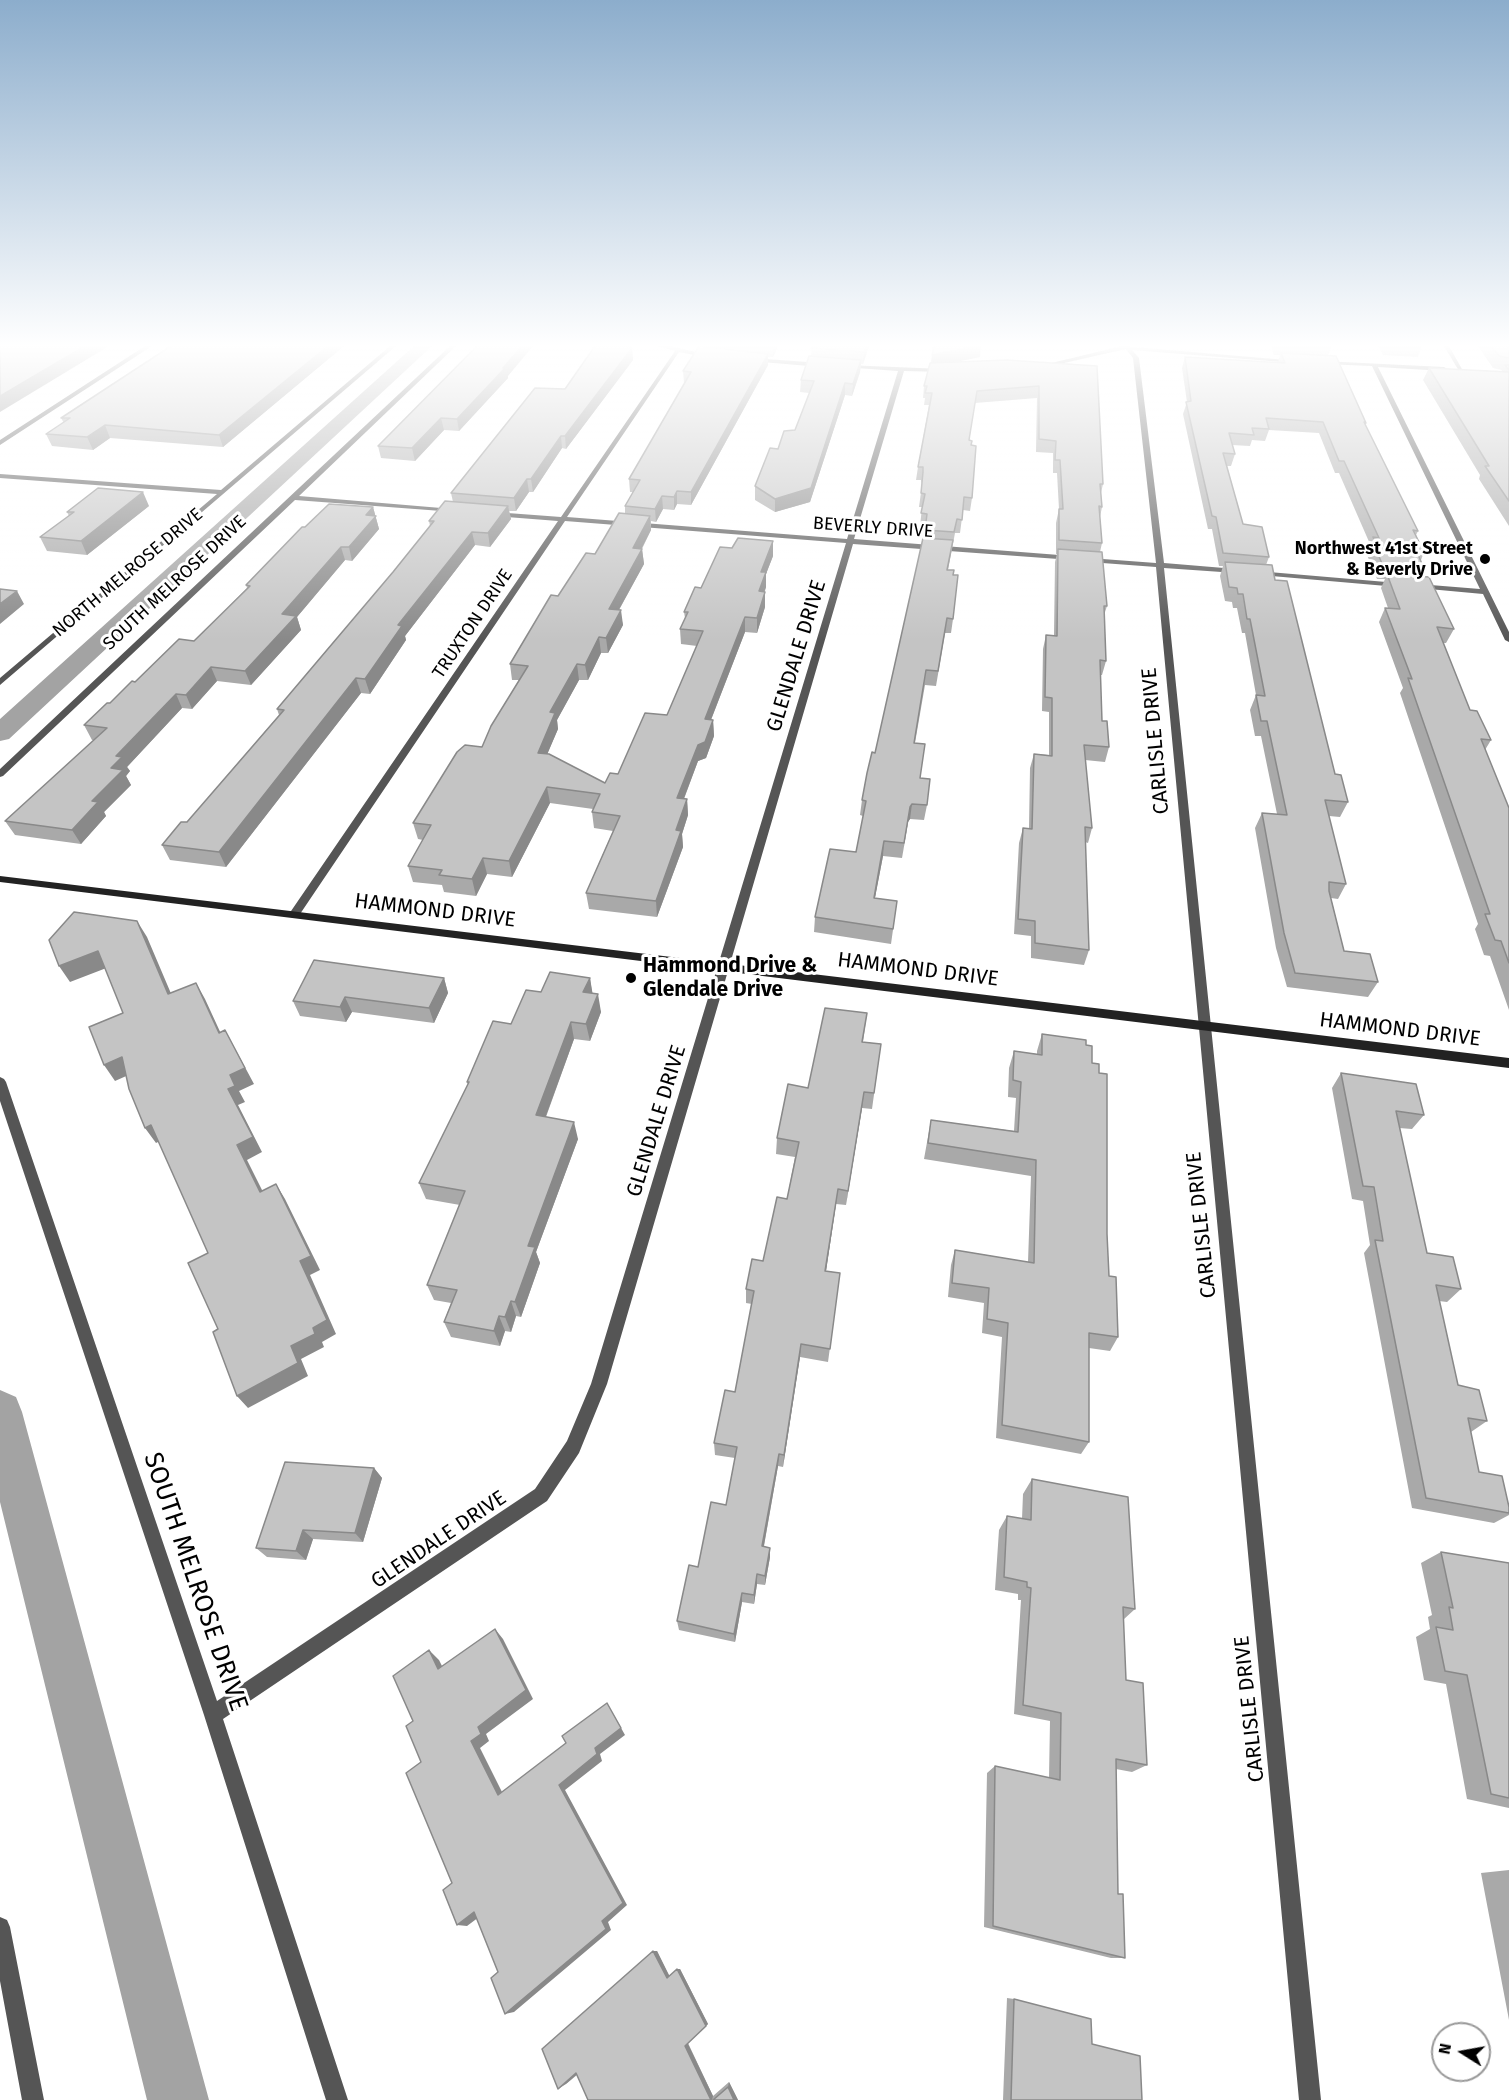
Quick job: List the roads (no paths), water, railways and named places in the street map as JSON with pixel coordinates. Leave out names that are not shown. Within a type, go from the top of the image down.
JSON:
[{"type":"street","name":"NORTH MELROSE DRIVE","points":[[0,682],[279,444]]},
{"type":"street","name":"SOUTH MELROSE DRIVE","points":[[0,774],[351,444]]},
{"type":"street","name":"TRUXTON DRIVE","points":[[294,914],[615,444]]},
{"type":"street","name":"GLENDALE DRIVE","points":[[213,1715],[541,1495],[573,1447],[599,1384],[880,444]]},
{"type":"street","name":"CARLISLE DRIVE","points":[[1146,444],[1160,565],[1203,1024],[1310,2100]]},
{"type":"street","points":[[1413,444],[1509,640]]},
{"type":"street","points":[[0,476],[223,492]]},
{"type":"street","points":[[294,498],[460,511]]},
{"type":"street","name":"BEVERLY DRIVE","points":[[483,513],[1486,592]]},
{"type":"street","name":"HAMMOND DRIVE","points":[[0,879],[1509,1063]]},
{"type":"street","name":"SOUTH MELROSE DRIVE","points":[[0,1082],[213,1715],[337,2100]]},
{"type":"street","points":[[0,1927],[33,2100]]},
{"type":"waterway","points":[[0,733],[317,444]]},
{"type":"waterway","points":[[0,1412],[178,2100]]},
{"type":"place","name":"Northwest 41st Street & Beverly Drive","points":[[1485,559]]},
{"type":"place","name":"Hammond Drive & Glendale Drive","points":[[631,978]]}]
